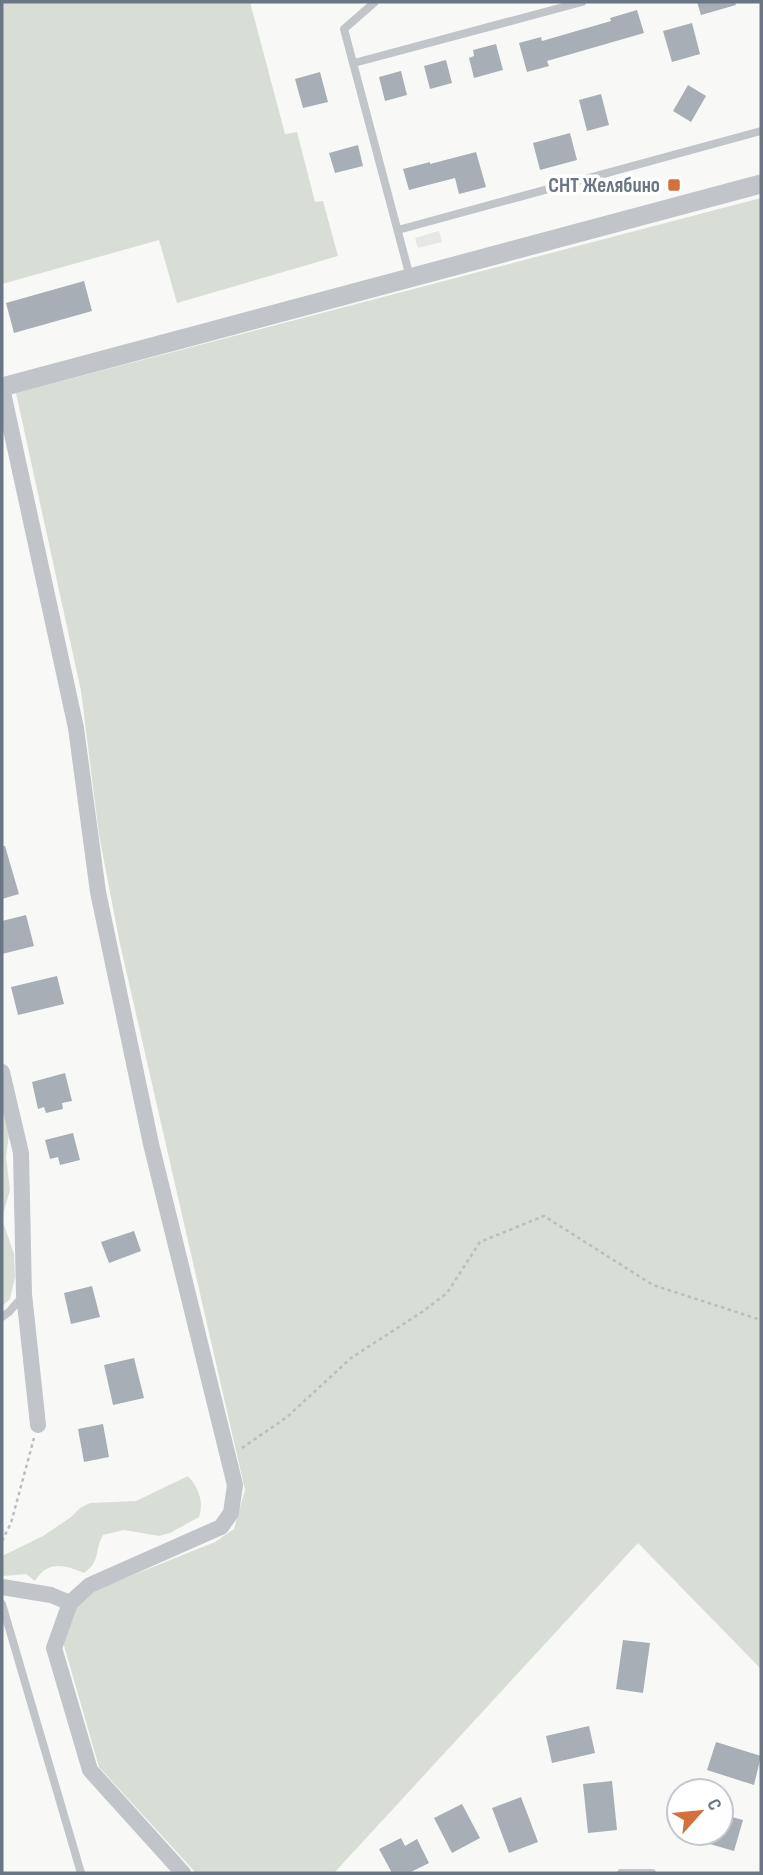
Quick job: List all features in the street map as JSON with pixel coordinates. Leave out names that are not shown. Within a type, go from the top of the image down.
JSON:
[{"type":"street","points":[[183,1873],[90,1770],[54,1648],[71,1604],[90,1584],[220,1527],[231,1513],[235,1485],[149,1130],[98,892],[76,728],[2,388],[761,184]]},
{"type":"street","points":[[2,1072],[21,1153],[24,1294],[38,1425]]},
{"type":"street","points":[[2,1587],[51,1595],[71,1604]]},
{"type":"lane","points":[[375,2],[344,29],[410,277]]},
{"type":"lane","points":[[354,63],[582,2]]},
{"type":"lane","points":[[398,230],[761,131]]},
{"type":"lane","points":[[2,1317],[24,1294]]},
{"type":"lane","points":[[2,1604],[81,1873]]},
{"type":"lane","points":[[621,1873],[652,1873]]},
{"type":"path","points":[[236,1451],[287,1417],[351,1358],[447,1293],[480,1242],[544,1216],[653,1285],[761,1320]]},
{"type":"path","points":[[2,1541],[11,1523],[38,1425]]},
{"type":"shaded area","points":[[2,2],[250,2],[285,134],[297,132],[315,202],[323,201],[338,256],[177,303],[159,240],[2,284]]},
{"type":"shaded area","points":[[761,198],[761,1669],[638,1543],[334,1873],[196,1873],[99,1767],[63,1642],[75,1608],[98,1589],[215,1542],[234,1529],[245,1490],[120,944],[99,835],[81,691],[16,393]]},
{"type":"shaded area","points":[[439,231],[442,242],[418,248],[415,238]]},
{"type":"shaded area","points":[[2,1099],[9,1134],[6,1157],[10,1190],[3,1222],[14,1254],[15,1277],[10,1299],[2,1306]]},
{"type":"shaded area","points":[[188,1476],[199,1495],[199,1517],[170,1533],[159,1536],[124,1530],[103,1535],[93,1564],[84,1573],[57,1566],[45,1570],[35,1581],[26,1574],[3,1576],[2,1556],[43,1536],[80,1508],[90,1503],[136,1501]]},
{"type":"building","points":[[697,2],[735,2],[736,5],[701,15]]},
{"type":"building","points":[[637,10],[644,33],[547,61],[549,66],[527,72],[519,43],[541,37],[542,41],[611,21],[610,18]]},
{"type":"building","points":[[692,23],[700,54],[672,62],[663,31]]},
{"type":"building","points":[[496,44],[503,70],[474,78],[469,58],[474,56],[473,50]]},
{"type":"building","points":[[446,60],[452,83],[430,89],[424,66]]},
{"type":"building","points":[[401,71],[407,95],[385,101],[379,77]]},
{"type":"building","points":[[320,72],[328,102],[303,108],[295,79]]},
{"type":"building","points":[[688,85],[706,96],[691,122],[673,111]]},
{"type":"building","points":[[601,94],[609,125],[587,131],[579,100]]},
{"type":"building","points":[[570,133],[577,160],[540,170],[533,143]]},
{"type":"building","points":[[358,145],[363,166],[335,173],[329,153]]},
{"type":"building","points":[[476,152],[486,187],[459,194],[455,178],[409,190],[403,169]]},
{"type":"building","points":[[84,281],[92,311],[14,333],[6,303]]},
{"type":"building","points":[[2,846],[5,846],[19,894],[2,899]]},
{"type":"building","points":[[26,915],[34,946],[2,954],[2,921]]},
{"type":"building","points":[[57,976],[64,1004],[18,1015],[11,987]]},
{"type":"building","points":[[65,1073],[72,1101],[62,1103],[63,1109],[46,1113],[44,1107],[38,1109],[32,1082]]},
{"type":"building","points":[[73,1133],[80,1160],[60,1165],[58,1157],[50,1159],[45,1140]]},
{"type":"building","points":[[134,1231],[141,1251],[109,1263],[101,1242]]},
{"type":"building","points":[[92,1286],[100,1317],[71,1324],[64,1293]]},
{"type":"building","points":[[134,1358],[144,1398],[113,1405],[104,1365]]},
{"type":"building","points":[[103,1424],[109,1457],[84,1462],[78,1429]]},
{"type":"building","points":[[623,1640],[650,1643],[643,1693],[616,1689]]},
{"type":"building","points":[[589,1726],[595,1753],[552,1763],[546,1736]]},
{"type":"building","points":[[716,1742],[761,1756],[754,1785],[707,1770]]},
{"type":"building","points":[[612,1781],[617,1830],[588,1833],[583,1784]]},
{"type":"building","points":[[521,1797],[538,1842],[509,1853],[492,1808]]},
{"type":"building","points":[[462,1804],[480,1838],[452,1853],[434,1818]]},
{"type":"building","points":[[735,1818],[743,1820],[734,1851],[720,1847],[735,1847]]},
{"type":"building","points":[[401,1838],[405,1846],[417,1839],[429,1863],[409,1873],[392,1873],[379,1849]]},
{"type":"place","name":"СНТ Желябино","points":[[674,185]]}]
